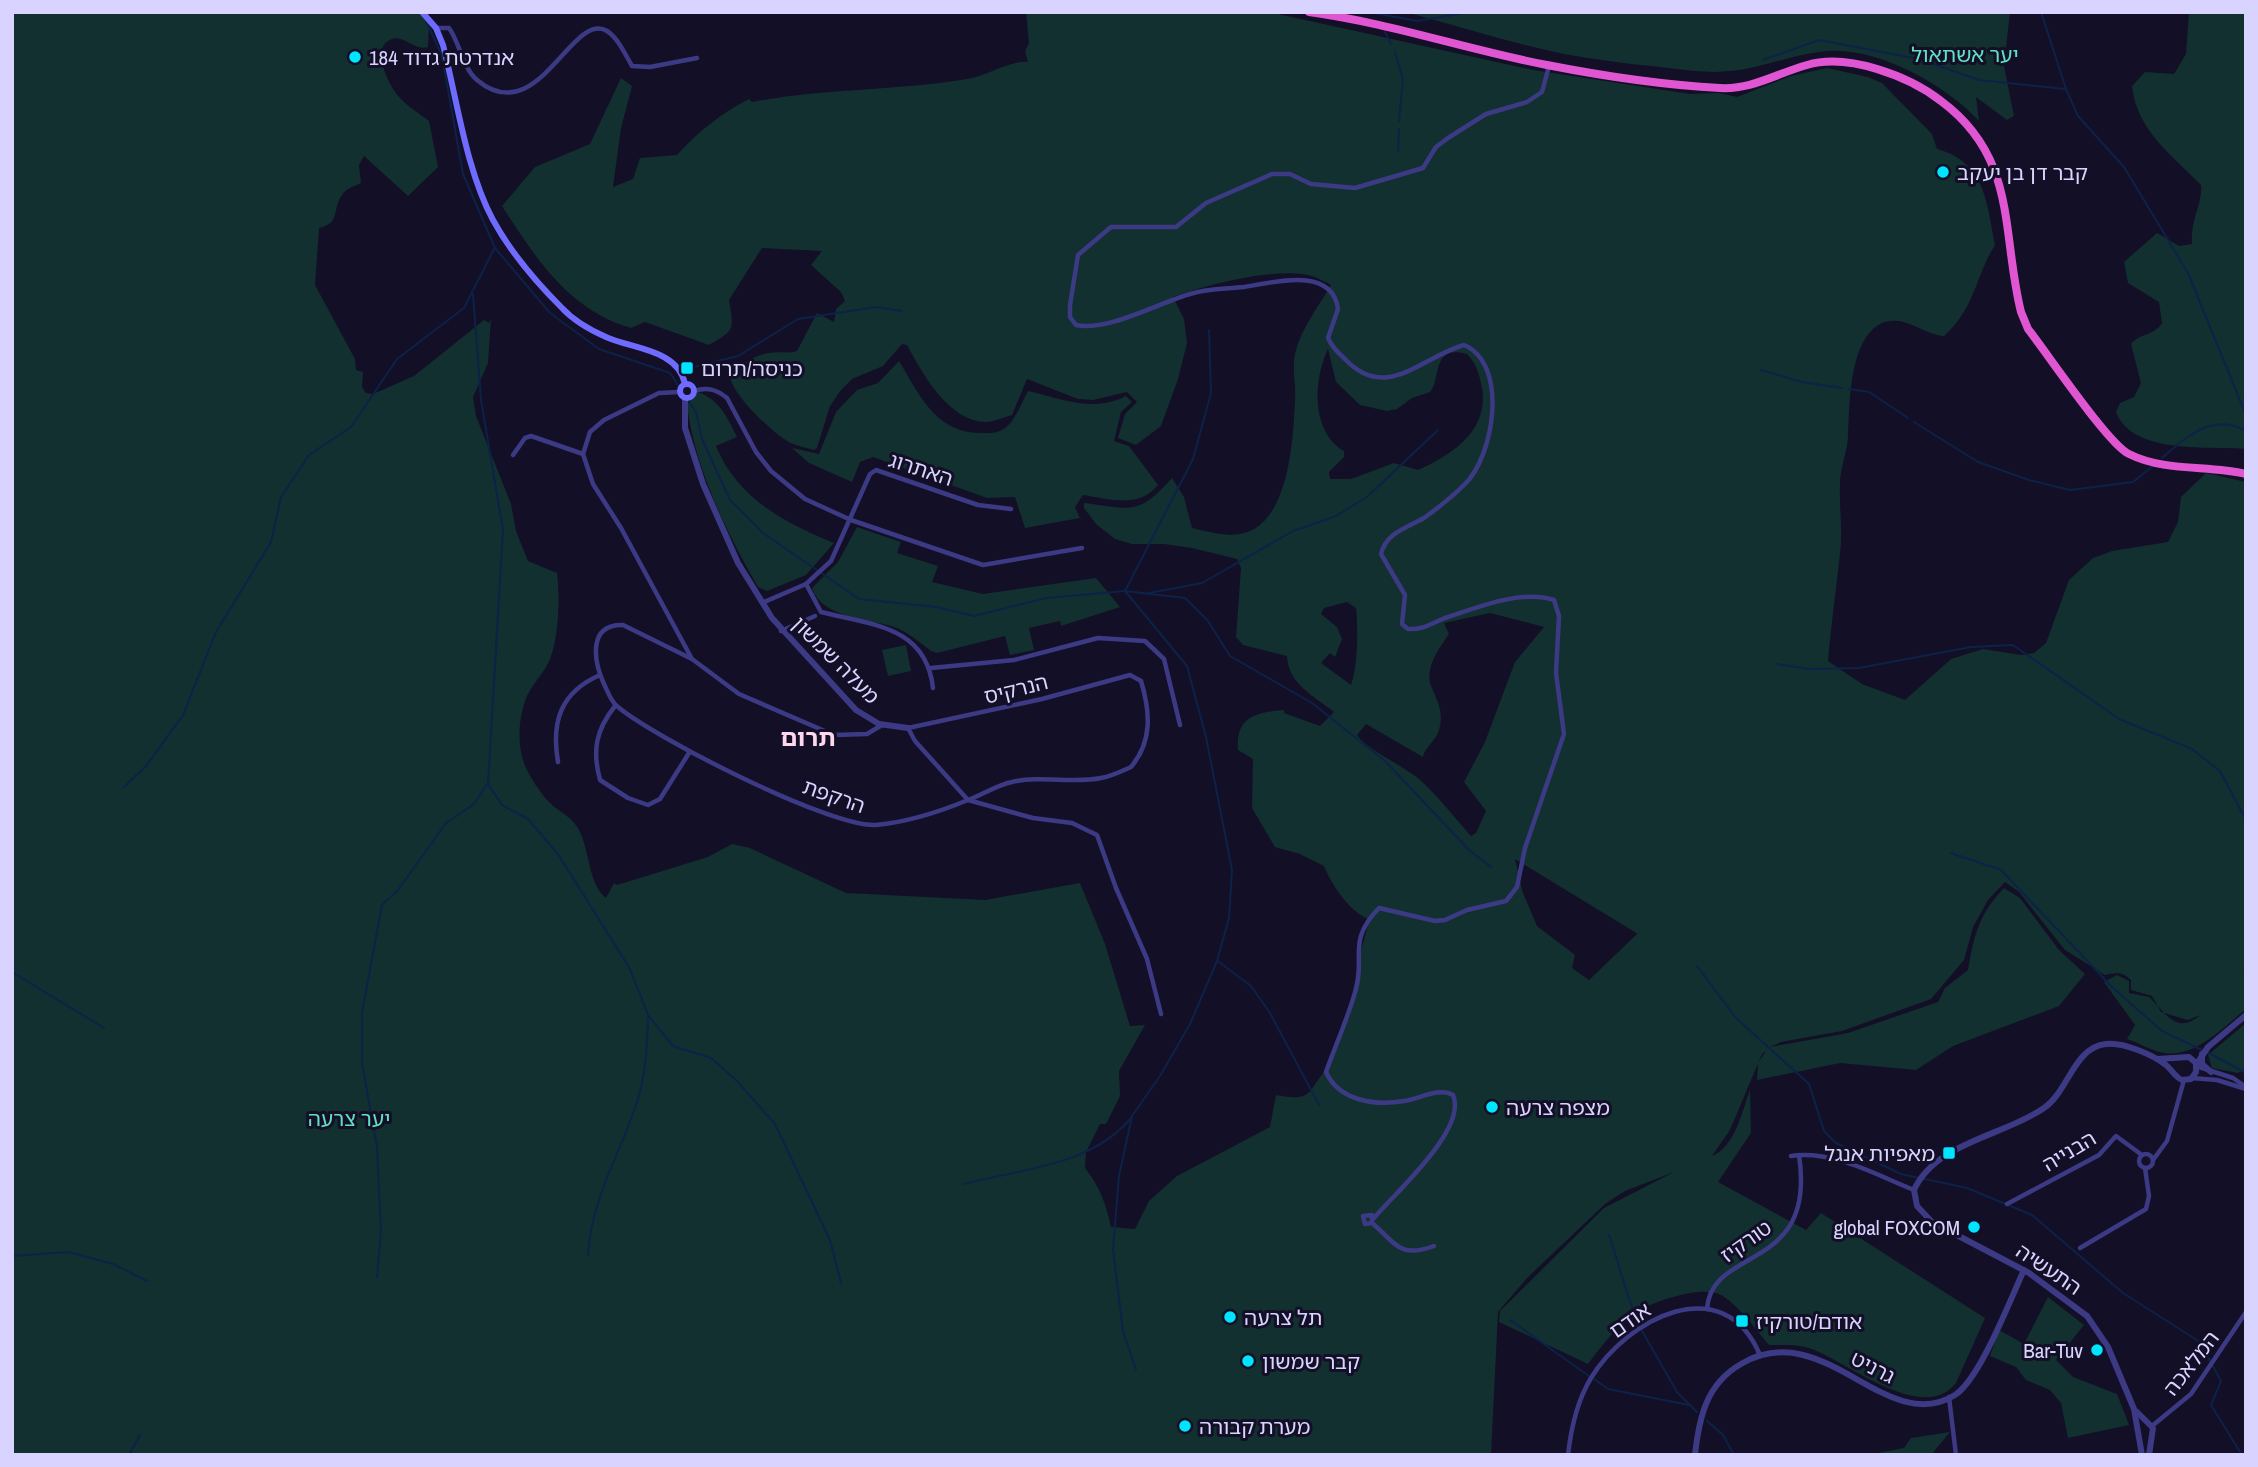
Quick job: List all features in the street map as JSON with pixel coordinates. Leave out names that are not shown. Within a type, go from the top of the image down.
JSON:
[{"type":"highway","points":[[1310,12],[1549,66],[1723,89],[1771,79],[1808,65],[1830,62],[1883,73],[1921,88],[1943,102],[1971,129],[1991,160],[2003,191],[2021,312],[2028,329],[2110,438],[2129,454],[2160,463],[2246,474]]},
{"type":"main road","points":[[422,12],[436,28],[443,45],[478,185],[492,218],[525,270],[575,320],[608,338],[659,355],[676,367],[685,384],[691,386],[694,391],[691,397],[685,398],[679,392],[685,384]]},
{"type":"street","points":[[436,28],[449,28],[474,78],[486,86],[500,90],[528,87],[544,76],[582,33],[595,28],[604,29],[614,36],[632,66],[650,67],[696,58]]},
{"type":"street","points":[[1434,1246],[1419,1251],[1400,1250],[1373,1221],[1426,1160],[1453,1120],[1453,1096],[1445,1092],[1405,1101],[1360,1101],[1345,1094],[1330,1081],[1326,1072],[1345,1028],[1357,984],[1359,940],[1379,908],[1435,920],[1506,901],[1517,887],[1525,848],[1564,734],[1556,673],[1559,616],[1554,600],[1531,597],[1497,603],[1427,627],[1408,629],[1402,624],[1405,595],[1394,583],[1381,555],[1390,537],[1439,506],[1468,481],[1479,466],[1493,421],[1488,378],[1479,356],[1464,345],[1444,350],[1408,373],[1394,377],[1359,371],[1328,338],[1338,309],[1333,296],[1311,281],[1294,278],[1209,289],[1150,311],[1081,326],[1070,317],[1075,263],[1082,248],[1111,227],[1176,227],[1206,204],[1272,174],[1290,174],[1311,184],[1355,188],[1423,168],[1436,147],[1448,138],[1486,114],[1527,102],[1542,92],[1549,66]]},
{"type":"street","points":[[694,391],[703,388],[719,392],[726,398],[756,452],[771,471],[805,499],[851,520],[983,565],[1082,548]]},
{"type":"street","points":[[679,392],[659,393],[604,420],[590,432],[583,454],[593,484],[621,528],[692,659]]},
{"type":"street","name":"מעלה שמשון","points":[[685,398],[685,428],[699,472],[738,562],[762,603],[782,631],[843,698],[870,720],[882,725],[908,728]]},
{"type":"street","points":[[513,455],[525,438],[531,436],[583,454]]},
{"type":"street","name":"האתרוג","points":[[851,520],[870,474],[876,470],[978,505],[1011,509]]},
{"type":"street","points":[[762,603],[806,584],[831,561],[851,520]]},
{"type":"street","points":[[806,584],[821,612],[881,627],[906,638],[925,655],[931,668],[933,688]]},
{"type":"street","points":[[782,631],[815,616]]},
{"type":"street","points":[[689,753],[660,799],[648,805],[628,798],[600,780],[595,763],[596,739],[603,722],[615,706],[600,675],[594,648],[597,637],[615,624],[623,625],[692,659],[739,694],[826,732],[857,736],[873,732],[882,725]]},
{"type":"street","points":[[931,668],[1014,660],[1098,638],[1145,641],[1164,659],[1180,725]]},
{"type":"street","points":[[558,762],[554,730],[566,698],[583,682],[600,675]]},
{"type":"street","name":"הנרקיס","points":[[908,728],[1042,699],[1130,675]]},
{"type":"street","name":"הרקפת","points":[[615,706],[689,753],[835,817],[874,825],[927,816],[1011,782],[1046,778],[1100,779],[1131,767],[1144,747],[1150,710],[1142,681],[1130,675]]},
{"type":"street","points":[[908,728],[915,741],[968,800],[1033,818],[1072,823],[1097,835],[1119,896],[1147,959],[1161,1014]]},
{"type":"street","points":[[2146,1168],[2152,1166],[2153,1160],[2167,1141],[2187,1079],[2203,1053],[2246,1016]]},
{"type":"street","points":[[1791,1156],[1841,1161],[1914,1191],[1924,1174],[1941,1160],[2047,1107],[2082,1057],[2097,1046],[2120,1045],[2157,1059],[2174,1073],[2187,1079],[2212,1079],[2246,1088]]},
{"type":"street","points":[[2157,1059],[2187,1057],[2208,1047]]},
{"type":"street","points":[[2203,1053],[2202,1064],[2211,1072]]},
{"type":"street","points":[[2187,1057],[2196,1065],[2233,1078],[2246,1088]]},
{"type":"street","points":[[2174,1073],[2173,1066],[2178,1058]]},
{"type":"street","name":"הבנייה","points":[[2007,1204],[2099,1156],[2116,1136],[2142,1155]]},
{"type":"street","points":[[2146,1168],[2140,1164],[2142,1155],[2150,1154],[2153,1160]]},
{"type":"street","name":"טורקיז","points":[[1707,1309],[1710,1292],[1721,1278],[1770,1247],[1791,1226],[1800,1199],[1799,1155]]},
{"type":"street","points":[[2080,1248],[2146,1209],[2149,1196],[2146,1168]]},
{"type":"street","name":"התעשיה","points":[[1914,1191],[1917,1206],[1932,1222],[2024,1270],[2087,1316],[2108,1347],[2134,1409],[2137,1428]]},
{"type":"street","points":[[1956,1455],[1949,1397],[1970,1380],[2024,1270]]},
{"type":"street","name":"אודם","points":[[1568,1455],[1574,1420],[1584,1391],[1613,1351],[1642,1326],[1663,1315],[1687,1309],[1707,1309]]},
{"type":"street","points":[[1707,1309],[1728,1317],[1741,1326],[1760,1355]]},
{"type":"street","name":"המלאכה","points":[[2149,1425],[2191,1394],[2246,1312]]},
{"type":"street","name":"גרניט","points":[[1695,1455],[1700,1420],[1710,1393],[1730,1371],[1760,1355],[1785,1352],[1806,1354],[1888,1395],[1911,1402],[1933,1402],[1949,1397]]},
{"type":"street","name":"התעשיה","points":[[2134,1409],[2149,1425]]},
{"type":"street","points":[[2142,1455],[2137,1428],[2149,1425],[2154,1434],[2149,1455]]},
{"type":"street","points":[[2138,1437],[2143,1441],[2151,1438]]},
{"type":"green space","name":"יער צרעה","points":[[12,12],[424,12],[429,23],[428,47],[418,47],[401,39],[392,39],[385,43],[381,58],[390,84],[399,97],[429,121],[438,167],[408,196],[364,156],[359,165],[361,183],[344,193],[333,219],[326,226],[319,228],[315,285],[355,359],[356,370],[363,372],[362,387],[366,393],[373,394],[414,376],[484,320],[489,323],[491,319],[488,363],[473,397],[476,416],[511,504],[516,531],[528,561],[557,573],[558,583],[558,617],[553,650],[548,664],[527,696],[520,723],[521,753],[529,774],[548,801],[579,830],[592,875],[606,898],[614,883],[617,885],[708,857],[732,844],[750,848],[846,893],[985,900],[1080,883],[1105,944],[1130,1026],[1145,1025],[1119,1071],[1120,1096],[1106,1124],[1100,1124],[1086,1152],[1085,1168],[1102,1196],[1111,1227],[1135,1229],[1149,1201],[1177,1176],[1270,1127],[1276,1095],[1297,1097],[1310,1091],[1339,1042],[1370,920],[1342,898],[1324,866],[1300,854],[1275,847],[1252,808],[1253,759],[1238,750],[1240,730],[1244,723],[1249,718],[1265,712],[1284,710],[1284,713],[1320,726],[1334,712],[1297,682],[1288,666],[1287,656],[1243,645],[1236,637],[1241,568],[1237,559],[1192,548],[1164,544],[1132,544],[1115,539],[1096,524],[1084,508],[1084,503],[1133,507],[1151,499],[1172,478],[1184,497],[1192,528],[1236,534],[1250,531],[1263,522],[1274,508],[1287,473],[1294,416],[1296,352],[1303,332],[1331,285],[1312,276],[1281,273],[1222,282],[1173,297],[1184,319],[1187,343],[1178,379],[1161,426],[1136,445],[1118,438],[1125,414],[1137,402],[1127,392],[1093,400],[1078,399],[1027,379],[1012,415],[989,422],[973,420],[960,414],[938,394],[907,345],[902,344],[883,366],[852,379],[841,390],[830,406],[817,448],[814,450],[790,443],[762,421],[738,393],[730,376],[743,364],[758,356],[772,352],[797,351],[817,313],[834,322],[836,309],[845,301],[841,292],[811,265],[822,251],[762,248],[729,300],[731,328],[709,345],[645,322],[631,328],[589,309],[541,263],[502,206],[535,167],[590,144],[621,78],[632,86],[621,128],[613,187],[633,179],[640,158],[677,155],[710,124],[749,99],[752,102],[806,94],[940,83],[975,77],[1013,63],[1028,62],[1025,51],[1029,43],[1026,12],[1269,12],[1533,70],[1690,94],[1719,93],[1737,97],[1791,76],[1827,68],[1868,77],[1882,83],[1932,134],[1937,149],[1965,163],[1974,174],[1986,199],[1995,245],[1963,314],[1944,336],[1906,323],[1890,321],[1871,331],[1863,343],[1853,374],[1847,443],[1840,478],[1841,545],[1828,661],[1862,684],[1905,700],[1951,659],[1983,649],[2021,655],[2034,653],[2046,643],[2069,580],[2093,558],[2112,551],[2168,542],[2178,522],[2181,497],[2206,473],[2246,482],[2246,971],[2243,975],[2246,973],[2246,1009],[2208,1040],[2187,1051],[2164,1053],[2127,1039],[2135,1025],[2104,982],[2117,975],[2129,981],[2129,993],[2149,997],[2157,1006],[2152,996],[2131,990],[2131,980],[2125,975],[2116,973],[2105,975],[2065,950],[2019,892],[2005,882],[1988,900],[1973,927],[1964,960],[1931,999],[1842,1031],[1781,1042],[1770,1047],[1848,1033],[1938,1002],[1945,988],[1968,970],[1983,916],[2004,888],[2020,898],[2059,950],[2085,974],[2059,1006],[1953,1046],[1916,1070],[1840,1063],[1757,1080],[1758,1064],[1730,1130],[1712,1156],[1727,1145],[1732,1137],[1750,1090],[1751,1133],[1718,1182],[1806,1230],[1821,1213],[1985,1318],[1956,1383],[1942,1394],[1924,1397],[1905,1394],[1864,1377],[1807,1347],[1769,1345],[1739,1310],[1715,1293],[1685,1294],[1650,1305],[1627,1319],[1588,1364],[1499,1322],[1500,1311],[1604,1208],[1674,1172],[1625,1191],[1605,1204],[1527,1278],[1498,1312],[1491,1455],[12,1455]],"holes":[[[1328,349],[1336,382],[1360,405],[1387,411],[1397,409],[1412,398],[1430,392],[1440,364],[1448,354],[1467,354],[1479,374],[1481,383],[1483,403],[1480,416],[1466,439],[1456,448],[1418,470],[1394,463],[1351,479],[1330,479],[1329,472],[1344,457],[1344,451],[1333,442],[1320,419],[1318,390]],[[1347,602],[1356,608],[1357,647],[1351,685],[1321,663],[1330,653],[1335,657],[1342,639],[1337,627],[1321,614],[1324,608]],[[1490,613],[1544,627],[1515,662],[1485,742],[1464,782],[1486,811],[1476,833],[1471,836],[1419,779],[1368,746],[1357,735],[1366,724],[1423,757],[1437,734],[1441,718],[1429,674],[1433,660],[1449,634],[1444,623]],[[1515,859],[1638,934],[1589,980],[1572,968],[1575,955],[1537,926],[1523,893]],[[2164,1013],[2188,1020],[2200,1015],[2184,1023],[2177,1022]]]},
{"type":"green space","name":"יער אשתאול","points":[[1405,12],[2010,12],[2004,66],[2014,116],[2007,120],[1976,97],[1979,121],[1947,93],[1927,81],[1906,69],[1862,54],[1819,52],[1745,69],[1695,71],[1564,54]]},
{"type":"green space","points":[[2189,12],[2246,12],[2246,449],[2174,446],[2155,442],[2125,426],[2116,412],[2120,403],[2134,397],[2141,383],[2131,344],[2162,323],[2159,302],[2128,283],[2124,262],[2157,233],[2179,246],[2192,244],[2201,185],[2148,129],[2135,102],[2132,86],[2145,72],[2174,74],[2186,54]]},
{"type":"green space","points":[[899,361],[930,409],[951,426],[964,431],[990,433],[1002,430],[1012,421],[1028,391],[1090,404],[1102,404],[1126,396],[1132,402],[1121,412],[1114,441],[1129,446],[1158,485],[1133,500],[1083,495],[1075,507],[1080,518],[1025,528],[1015,497],[987,498],[873,457],[860,462],[852,482],[809,463],[792,448],[819,454],[836,412],[857,390],[878,383]]},
{"type":"green space","points":[[698,392],[717,404],[737,437],[716,446],[736,480],[764,506],[781,517],[834,543],[806,575],[767,591],[758,587],[724,522],[704,475],[687,404]]},
{"type":"green space","points":[[857,527],[901,542],[897,553],[938,566],[932,582],[983,594],[1096,578],[1120,607],[1061,626],[1060,621],[1029,628],[1034,650],[1010,655],[1005,636],[937,653],[899,629],[835,611],[817,598],[812,588],[838,562]]},
{"type":"green space","points":[[906,645],[911,671],[888,676],[882,650]]},
{"type":"green space","points":[[2246,1023],[2246,1068],[2238,1073],[2212,1068],[2208,1055]]},
{"type":"green space","points":[[2048,1297],[2084,1325],[2056,1360],[2073,1377],[2117,1394],[2129,1425],[2068,1438],[2061,1403],[2050,1390],[2026,1380],[2016,1367],[1990,1356],[1999,1330],[2024,1344]]},
{"type":"green space","points":[[1950,1432],[1931,1455],[1868,1455],[1904,1448],[1911,1438]]},
{"type":"waterway","points":[[1369,12],[1417,21],[1470,12]]},
{"type":"waterway","points":[[2041,12],[2066,89],[2078,116],[2124,167],[2188,273],[2246,415]]},
{"type":"waterway","points":[[426,21],[442,56],[463,174],[495,248],[550,313],[599,349],[670,373],[696,412],[702,439],[730,500],[763,533],[859,599],[936,607],[974,616],[1046,598],[1125,591],[1185,598],[1208,621],[1230,656],[1312,703],[1385,761],[1470,851],[1491,867]]},
{"type":"waterway","points":[[1385,32],[1391,44]]},
{"type":"waterway","points":[[1763,60],[1819,40],[1919,59],[1979,80],[2065,89]]},
{"type":"waterway","points":[[1395,52],[1403,79],[1399,122]]},
{"type":"waterway","points":[[1398,151],[1399,129]]},
{"type":"waterway","points":[[124,787],[146,766],[183,715],[216,632],[271,542],[281,497],[309,455],[351,427],[397,359],[464,308],[494,249]]},
{"type":"waterway","points":[[473,294],[481,400],[503,530],[488,784],[502,805],[528,819],[558,854],[630,969],[648,1015],[673,1046],[711,1058],[736,1080],[775,1124],[830,1240],[841,1283]]},
{"type":"waterway","points":[[682,370],[738,356],[798,319],[876,307],[902,311]]},
{"type":"waterway","points":[[1136,1369],[1123,1332],[1113,1249],[1119,1176],[1132,1116],[1160,1076],[1190,1024],[1217,961],[1229,918],[1232,870],[1206,737],[1187,666],[1125,591],[1193,459],[1211,393],[1209,330]]},
{"type":"waterway","points":[[1761,370],[1802,382],[1842,388]]},
{"type":"waterway","points":[[1849,389],[1869,392],[1908,418]]},
{"type":"waterway","points":[[1914,422],[1978,462],[2029,480],[2070,490],[2133,482],[2153,466]]},
{"type":"waterway","points":[[2162,458],[2190,435],[2211,426],[2222,424],[2246,431]]},
{"type":"waterway","points":[[1149,593],[1202,583],[1293,531],[1336,516],[1367,497],[1438,430]]},
{"type":"waterway","points":[[1777,664],[1809,669],[1859,668],[1971,647],[2013,645],[2119,719],[2192,749],[2220,771],[2246,820]]},
{"type":"waterway","points":[[377,1277],[381,1230],[377,1147],[362,1063],[362,1012],[382,905],[398,890],[446,823],[474,804],[487,784]]},
{"type":"waterway","points":[[1951,853],[2001,870],[2112,987],[2162,1031],[2202,1050]]},
{"type":"waterway","points":[[1219,962],[1251,986],[1270,1013],[1319,1105]]},
{"type":"waterway","points":[[1697,966],[1736,1018],[1809,1084],[1824,1131],[1836,1143],[1901,1174],[1919,1178]]},
{"type":"waterway","points":[[12,972],[104,1028]]},
{"type":"waterway","points":[[588,1255],[600,1196],[640,1092],[646,1060],[648,1018]]},
{"type":"waterway","points":[[2207,1052],[2246,1073]]},
{"type":"waterway","points":[[964,1184],[1076,1156],[1115,1134],[1131,1118]]},
{"type":"waterway","points":[[1925,1179],[1967,1188],[2032,1215],[2123,1293],[2200,1342],[2221,1381],[2211,1405],[2242,1455]]},
{"type":"waterway","points":[[1609,1235],[1639,1323]]},
{"type":"waterway","points":[[12,1256],[69,1252],[113,1264],[147,1281]]},
{"type":"waterway","points":[[1510,1320],[1589,1376]]},
{"type":"waterway","points":[[1642,1331],[1677,1392],[1697,1412]]},
{"type":"waterway","points":[[1594,1379],[1608,1389],[1689,1405]]},
{"type":"waterway","points":[[1707,1421],[1723,1435],[1734,1455]]},
{"type":"waterway","points":[[129,1455],[140,1435]]},
{"type":"place","name":"אנדרטת גדוד 184","points":[[355,57]]},
{"type":"place","name":"קבר דן בן יעקב","points":[[1943,172]]},
{"type":"place","name":"כניסה/תרום","points":[[687,368]]},
{"type":"place","name":"מצפה צרעה","points":[[1492,1107]]},
{"type":"place","name":"מאפיות אנגל","points":[[1949,1153]]},
{"type":"place","name":"global FOXCOM","points":[[1974,1227]]},
{"type":"place","name":"תל צרעה","points":[[1230,1317]]},
{"type":"place","name":"אודם/טורקיז","points":[[1742,1321]]},
{"type":"place","name":"Bar-Tuv","points":[[2097,1350]]},
{"type":"place","name":"קבר שמשון","points":[[1248,1361]]},
{"type":"place","name":"מערת קבורה","points":[[1185,1426]]},
{"type":"district","name":"תרום","points":[[808,737]]}]
